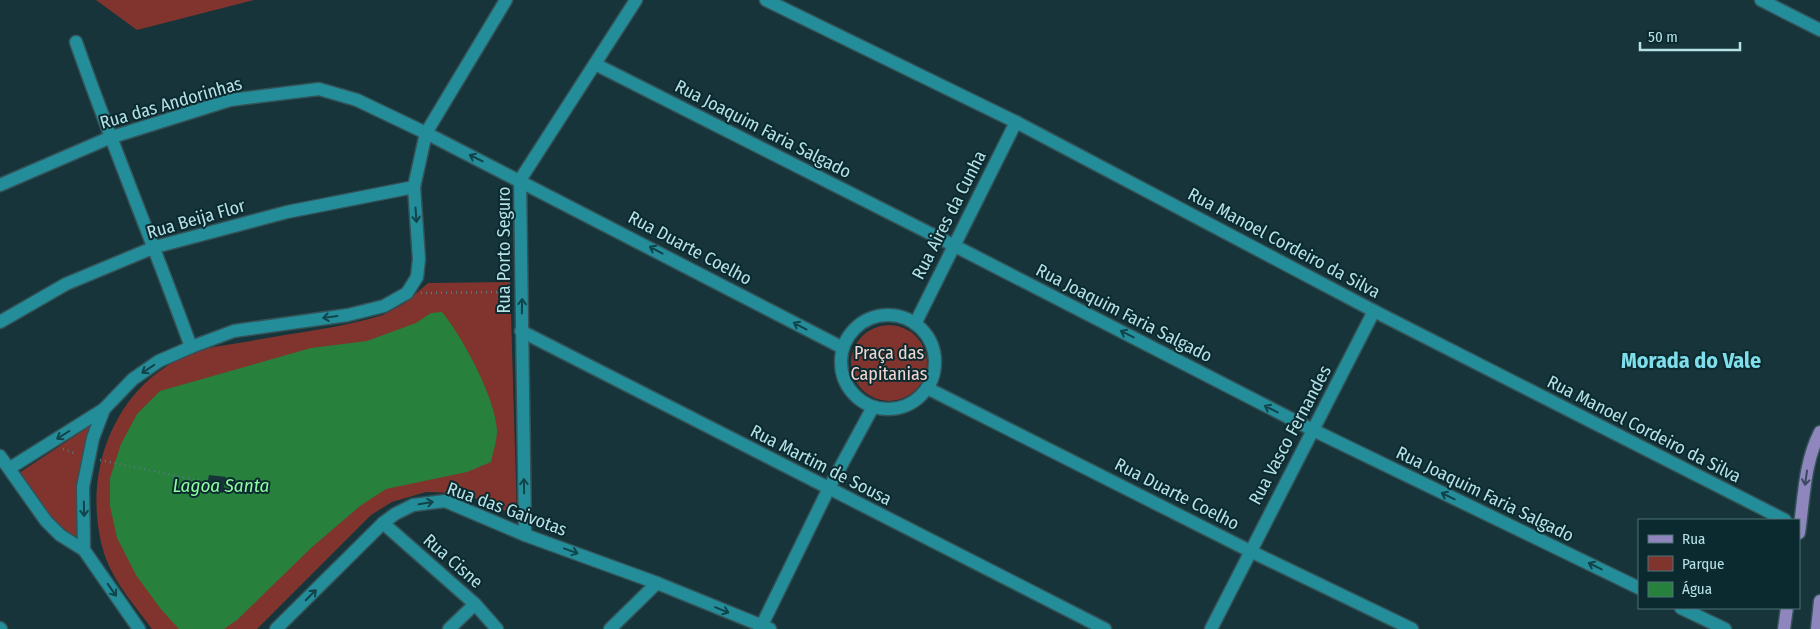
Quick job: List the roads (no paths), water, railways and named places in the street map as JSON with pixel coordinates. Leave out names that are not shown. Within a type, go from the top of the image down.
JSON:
[{"type":"main road","points":[[1800,521],[1806,472],[1817,446],[1820,432]]},
{"type":"main road","points":[[1817,629],[1820,601]]},
{"type":"main road","points":[[1784,629],[1787,609]]},
{"type":"street","points":[[10,468],[104,409],[133,379],[159,361],[234,331],[366,310],[394,301],[407,293],[417,277],[419,259],[414,187],[426,133],[506,0]]},
{"type":"street","name":"Rua Porto Seguro","points":[[525,534],[520,180],[636,0]]},
{"type":"street","name":"Rua Manoel Cordeiro da Silva","points":[[766,0],[1016,122],[1374,311],[1783,519]]},
{"type":"street","points":[[1761,0],[1820,30]]},
{"type":"street","points":[[76,42],[109,138],[155,247],[191,347]]},
{"type":"street","name":"Rua Joaquim Faria Salgado","points":[[595,64],[1313,430],[1638,588]]},
{"type":"street","name":"Rua das Andorinhas","points":[[0,185],[109,138],[230,100],[319,89],[358,100],[520,180]]},
{"type":"street","name":"Rua Aires da Cunha","points":[[915,324],[1016,122]]},
{"type":"street","name":"Rua Duarte Coelho","points":[[520,180],[843,348]]},
{"type":"street","name":"Rua Beija Flor","points":[[0,322],[66,284],[155,247],[287,212],[414,187]]},
{"type":"street","name":"Rua Vasco Fernandes","points":[[1211,629],[1374,311]]},
{"type":"street","points":[[881,315],[899,316],[915,324],[927,337],[934,354],[934,372],[927,388],[916,400],[903,407],[888,409],[873,407],[856,396],[844,379],[841,364],[843,348],[851,332],[865,321],[881,315]]},
{"type":"street","name":"Rua Martim de Sousa","points":[[521,331],[1104,629]]},
{"type":"street","name":"Rua Duarte Coelho","points":[[927,388],[1412,629]]},
{"type":"street","points":[[764,628],[829,488],[873,407]]},
{"type":"street","points":[[84,550],[83,487],[93,438],[104,409]]},
{"type":"street","points":[[0,456],[46,521],[60,535],[84,550],[139,629]]},
{"type":"street","name":"Rua das Gaivotas","points":[[276,629],[383,523],[395,514],[414,505],[445,501],[525,534],[658,583],[764,628]]},
{"type":"street","name":"Rua Cisne","points":[[383,523],[475,604],[497,629]]},
{"type":"street","points":[[610,629],[658,583]]},
{"type":"street","points":[[449,629],[475,604]]},
{"type":"street","points":[[1682,609],[1725,629]]},
{"type":"water","name":"Lagoa Santa","points":[[442,312],[459,336],[477,368],[491,402],[497,431],[491,462],[467,472],[386,489],[360,506],[311,548],[237,620],[224,629],[179,629],[160,608],[136,575],[117,538],[110,506],[110,478],[121,444],[137,414],[160,391],[311,348],[367,341],[416,323],[431,313]]},
{"type":"district","name":"Morada do Vale","points":[[1691,360]]},
{"type":"park label","name":"Praça das Capitanias","points":[[889,363]]}]
